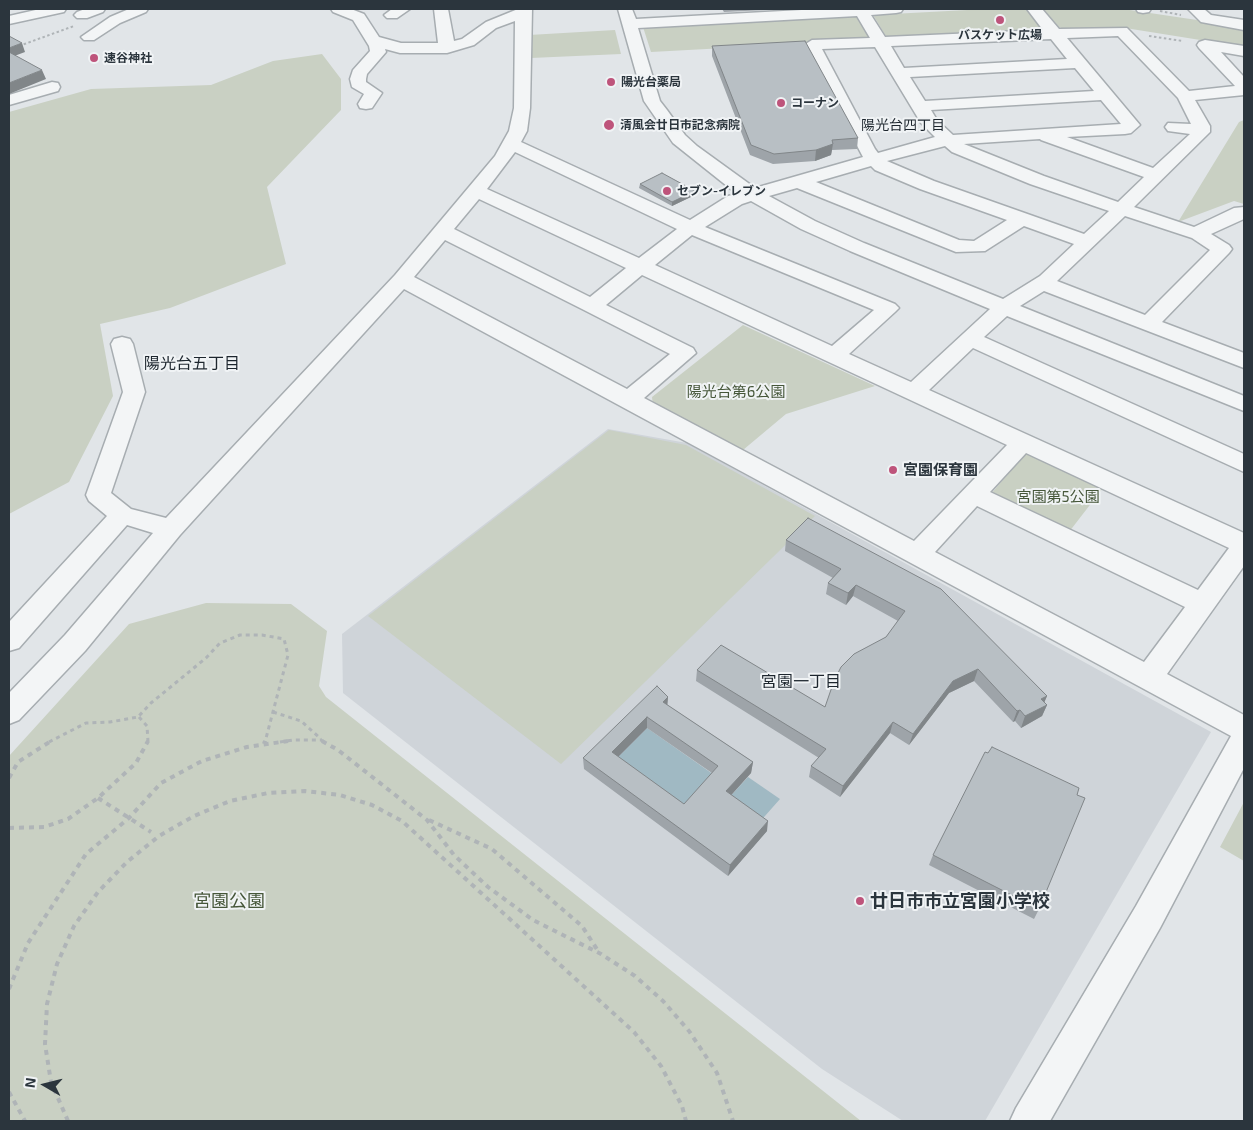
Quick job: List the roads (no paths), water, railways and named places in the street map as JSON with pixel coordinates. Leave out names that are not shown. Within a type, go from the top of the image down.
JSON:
[{"type":"street","points":[[9,20],[59,9]]},
{"type":"street","points":[[79,20],[98,9]]},
{"type":"street","points":[[89,37],[106,28],[107,24],[141,9]]},
{"type":"street","points":[[338,9],[359,17],[375,41],[378,52],[359,73],[358,79],[358,84],[374,93],[366,104]]},
{"type":"street","points":[[441,9],[447,48]]},
{"type":"street","points":[[896,9],[627,16],[652,101],[669,126],[679,139],[707,164],[751,195],[808,225],[1244,404]]},
{"type":"street","points":[[592,306],[691,228],[736,200],[751,195],[934,142],[1125,129],[1139,125],[1106,95],[1034,9]]},
{"type":"street","points":[[9,712],[74,643],[171,529],[402,279],[476,191],[512,144],[518,131],[522,108],[524,10],[505,18],[468,42],[447,48],[422,50],[400,48],[375,41]]},
{"type":"street","points":[[861,10],[930,123],[947,140],[969,154],[1122,209],[1197,233],[1222,249],[1148,324]]},
{"type":"street","points":[[1194,14],[1244,25]]},
{"type":"street","points":[[1087,242],[902,176],[881,166],[867,152],[812,45],[1056,34],[1130,33],[1184,96],[1201,130]]},
{"type":"street","points":[[1183,42],[1244,50]]},
{"type":"street","points":[[1204,45],[1244,86]]},
{"type":"street","points":[[901,73],[1079,63]]},
{"type":"street","points":[[9,100],[52,87]]},
{"type":"street","points":[[1184,96],[1244,90]]},
{"type":"street","points":[[920,106],[1106,95]]},
{"type":"street","points":[[1174,126],[1201,130]]},
{"type":"street","points":[[914,392],[1004,307],[1043,283],[1197,138],[1201,130]]},
{"type":"street","points":[[1042,134],[1059,142],[1157,176]]},
{"type":"street","points":[[512,144],[691,228],[888,308],[834,355]]},
{"type":"street","points":[[797,181],[956,246],[978,247],[1022,219]]},
{"type":"street","points":[[476,191],[1244,544]]},
{"type":"street","points":[[1197,233],[1241,212],[1244,213]]},
{"type":"street","points":[[443,231],[685,353],[630,399]]},
{"type":"street","points":[[402,279],[630,399],[1244,730]]},
{"type":"street","points":[[1043,283],[1244,361]]},
{"type":"street","points":[[970,339],[1244,464]]},
{"type":"street","points":[[122,344],[134,392],[98,495],[122,515],[171,529]]},
{"type":"street","points":[[917,554],[1023,442]]},
{"type":"street","points":[[973,494],[1202,604]]},
{"type":"street","points":[[9,640],[122,515]]},
{"type":"street","points":[[1148,678],[1244,548]]},
{"type":"street","points":[[1029,1121],[1148,917],[1244,740]]},
{"type":"water","points":[[647,728],[717,777],[683,814],[612,763]]},
{"type":"water","points":[[748,777],[780,799],[757,825],[725,802]]},
{"type":"place","name":"バスケット広場","points":[[1000,20]]},
{"type":"place","name":"速谷神社","points":[[94,58]]},
{"type":"place","name":"陽光台薬局","points":[[611,82]]},
{"type":"place","name":"コーナン","points":[[781,103]]},
{"type":"place","name":"清風会廿日市記念病院","points":[[609,125]]},
{"type":"place","name":"セブン-イレブン","points":[[667,191]]},
{"type":"place","name":"宮園保育園","points":[[893,470]]},
{"type":"place","name":"廿日市市立宮園小学校","points":[[860,901]]},
{"type":"district","name":"陽光台四丁目","points":[[903,125]]},
{"type":"district","name":"陽光台五丁目","points":[[192,364]]},
{"type":"district","name":"宮園一丁目","points":[[801,682]]},
{"type":"park label","name":"陽光台第6公園","points":[[736,392]]},
{"type":"park label","name":"宮園第5公園","points":[[1058,497]]},
{"type":"park label","name":"宮園公園","points":[[229,901]]}]
